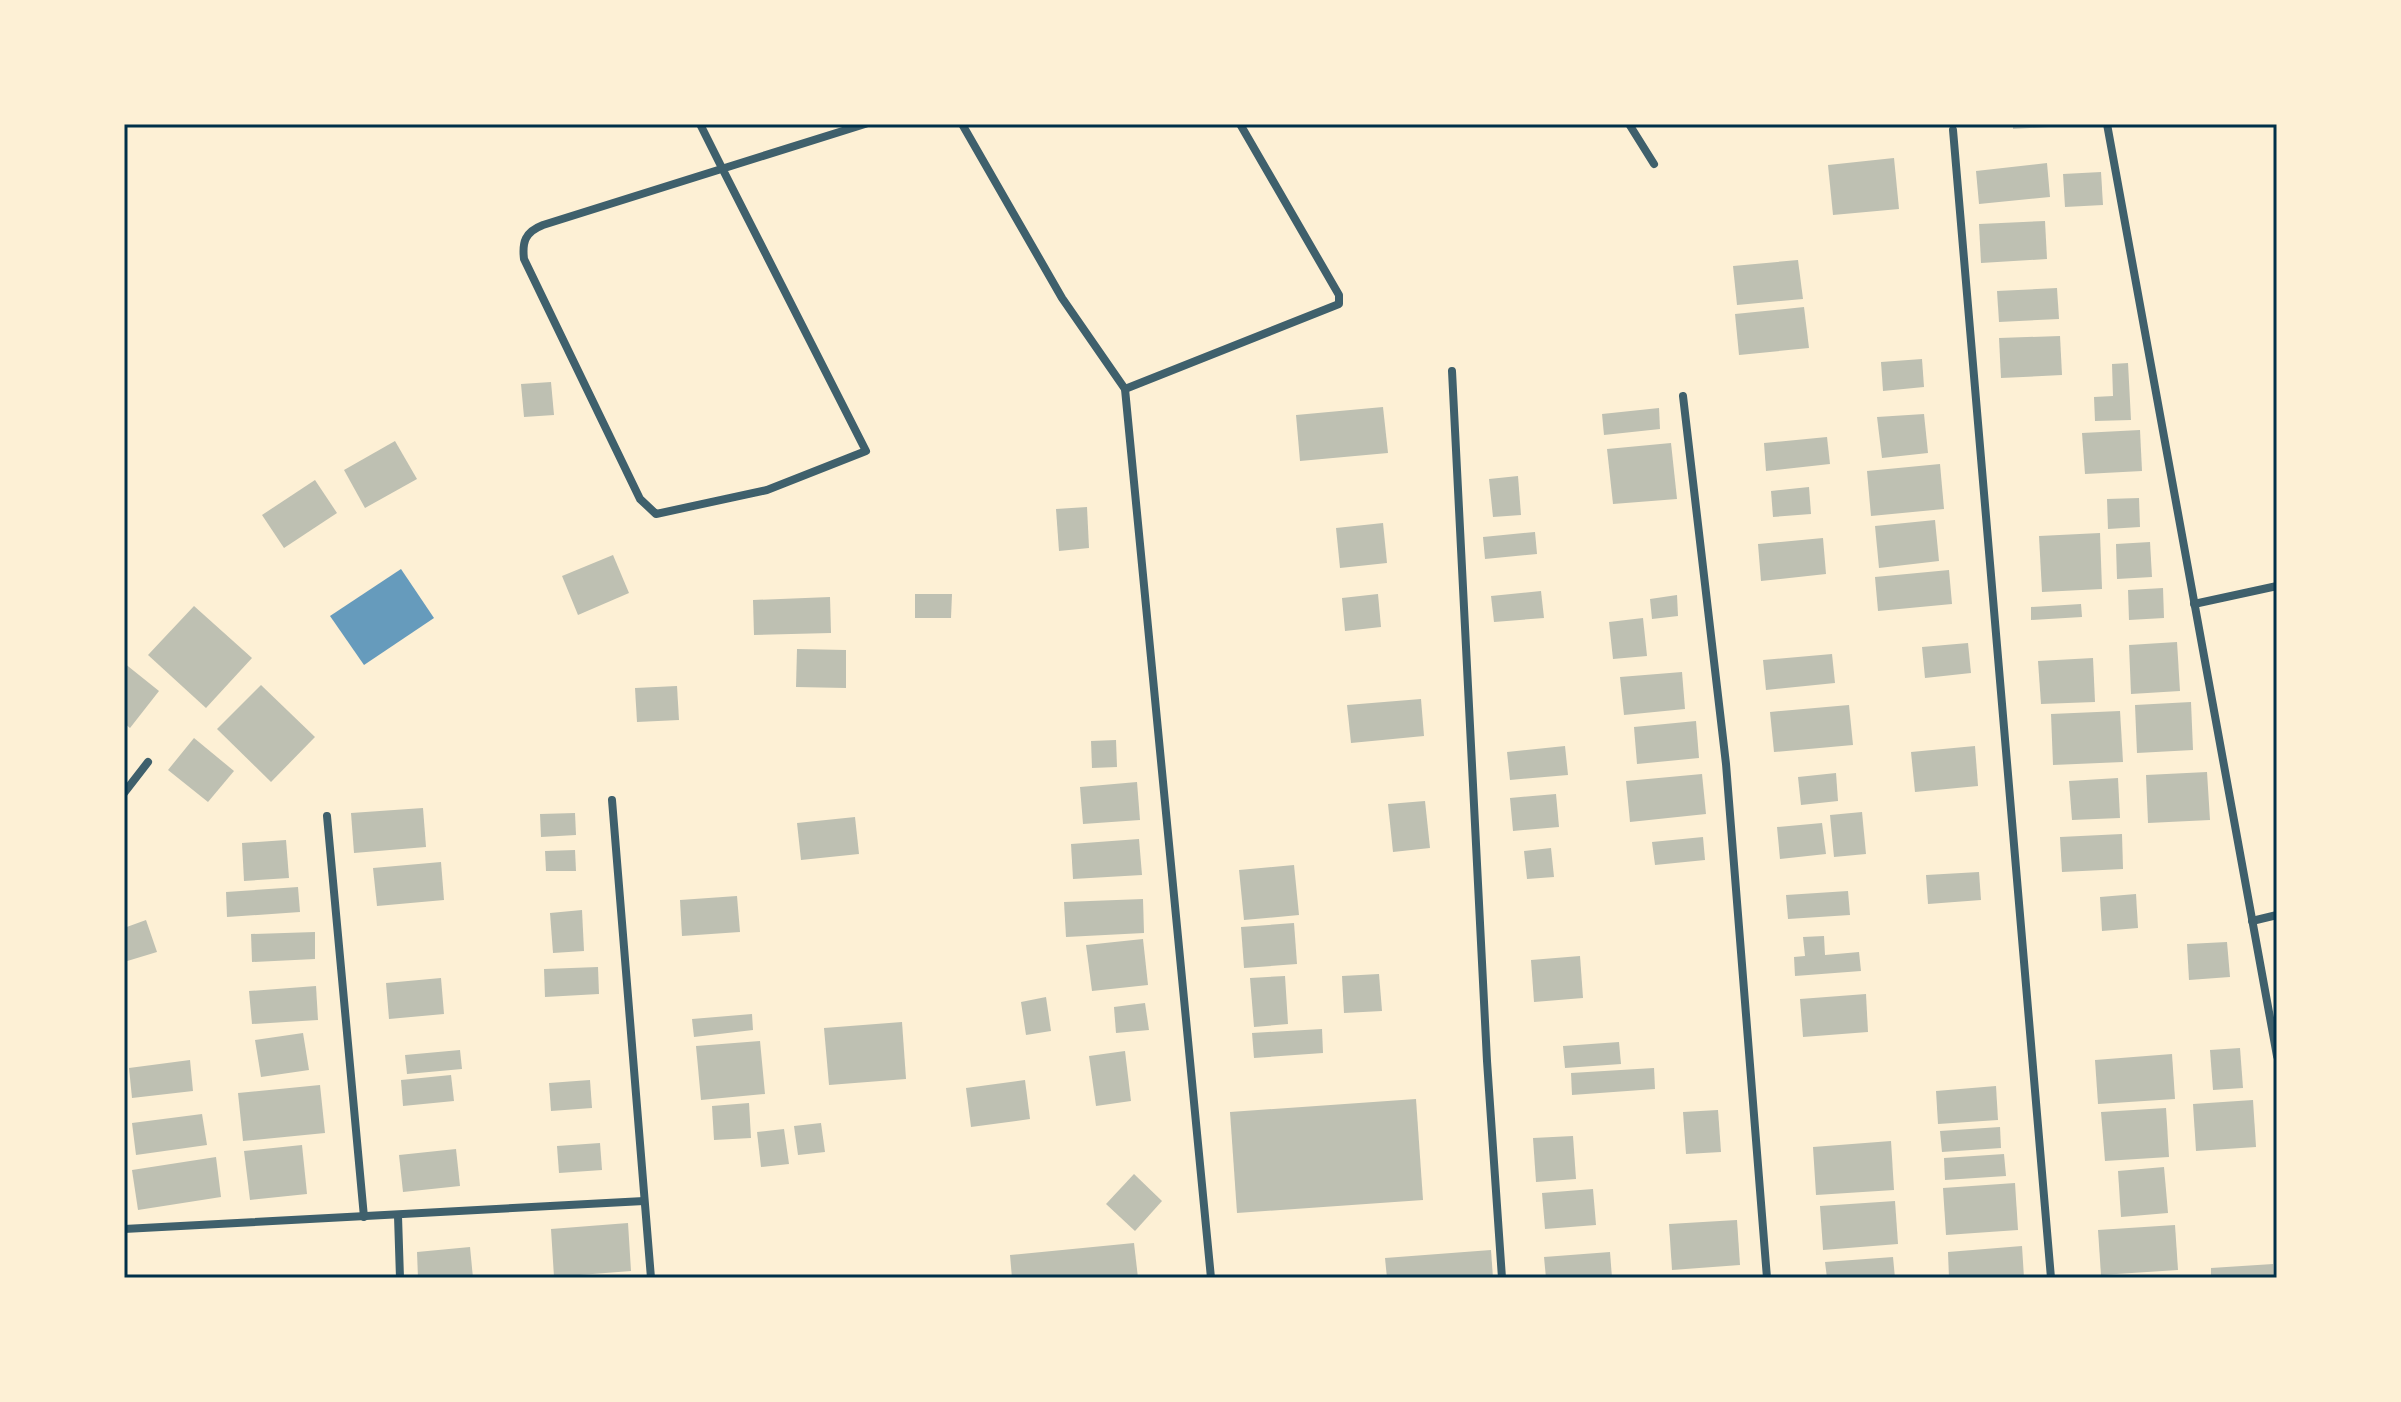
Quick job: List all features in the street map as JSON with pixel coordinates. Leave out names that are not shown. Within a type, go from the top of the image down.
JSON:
[{"type":"street","points":[[700,124],[722,168],[866,451],[767,490],[656,514],[640,499],[524,259],[523,245],[532,229],[722,168],[865,124]]},
{"type":"street","points":[[962,124],[1062,298],[1125,389],[1211,1278]]},
{"type":"street","points":[[1125,389],[1339,304],[1339,295],[1240,124]]},
{"type":"street","points":[[1629,124],[1654,164]]},
{"type":"street","points":[[2107,124],[2277,1056]]},
{"type":"street","points":[[1953,130],[2051,1278]]},
{"type":"street","points":[[1452,371],[1487,1061],[1502,1278]]},
{"type":"street","points":[[1683,396],[1726,764],[1767,1278]]},
{"type":"street","points":[[2194,604],[2277,586]]},
{"type":"street","points":[[124,793],[148,762]]},
{"type":"street","points":[[612,800],[651,1278]]},
{"type":"street","points":[[327,816],[364,1217]]},
{"type":"street","points":[[2252,921],[2277,915]]},
{"type":"street","points":[[124,1229],[644,1201]]},
{"type":"street","points":[[398,1216],[400,1278]]},
{"type":"water","points":[[401,569],[434,618],[364,665],[330,616]]},
{"type":"building","points":[[2013,124],[2066,124],[2066,126],[2013,129]]},
{"type":"building","points":[[1894,158],[1899,209],[1833,215],[1828,165]]},
{"type":"building","points":[[2047,163],[2050,197],[1979,204],[1976,171]]},
{"type":"building","points":[[2101,172],[2103,205],[2065,207],[2063,174]]},
{"type":"building","points":[[2045,221],[2047,259],[1981,263],[1979,224]]},
{"type":"building","points":[[1798,260],[1803,299],[1737,305],[1733,266]]},
{"type":"building","points":[[2057,288],[2059,319],[1999,322],[1997,291]]},
{"type":"building","points":[[1804,307],[1809,348],[1739,355],[1735,314]]},
{"type":"building","points":[[2060,336],[2062,375],[2001,378],[1999,338]]},
{"type":"building","points":[[1922,359],[1924,387],[1883,391],[1881,362]]},
{"type":"building","points":[[2128,363],[2131,420],[2095,421],[2094,397],[2113,396],[2112,364]]},
{"type":"building","points":[[551,382],[554,415],[524,417],[521,384]]},
{"type":"building","points":[[1383,407],[1388,453],[1300,461],[1296,415]]},
{"type":"building","points":[[1659,408],[1660,429],[1604,435],[1602,414]]},
{"type":"building","points":[[1924,414],[1928,453],[1882,458],[1877,417]]},
{"type":"building","points":[[2140,430],[2142,471],[2085,474],[2082,433]]},
{"type":"building","points":[[1827,437],[1830,464],[1766,471],[1764,443]]},
{"type":"building","points":[[395,441],[417,479],[365,508],[344,470]]},
{"type":"building","points":[[1671,443],[1677,499],[1613,504],[1607,449]]},
{"type":"building","points":[[1940,464],[1944,509],[1871,516],[1867,471]]},
{"type":"building","points":[[1518,476],[1521,515],[1493,517],[1489,479]]},
{"type":"building","points":[[315,480],[337,513],[284,548],[262,515]]},
{"type":"building","points":[[1809,487],[1811,514],[1773,517],[1771,491]]},
{"type":"building","points":[[2139,498],[2140,527],[2108,529],[2107,499]]},
{"type":"building","points":[[1087,507],[1089,548],[1059,551],[1056,509]]},
{"type":"building","points":[[1935,520],[1939,561],[1879,568],[1875,526]]},
{"type":"building","points":[[1383,523],[1387,563],[1340,568],[1336,528]]},
{"type":"building","points":[[1535,532],[1537,554],[1485,559],[1483,537]]},
{"type":"building","points":[[2100,533],[2102,589],[2042,592],[2039,536]]},
{"type":"building","points":[[1823,538],[1826,574],[1761,581],[1758,544]]},
{"type":"building","points":[[2150,542],[2152,577],[2117,579],[2116,544]]},
{"type":"building","points":[[613,555],[629,593],[578,615],[562,576]]},
{"type":"building","points":[[1949,570],[1952,604],[1878,611],[1875,577]]},
{"type":"building","points":[[2163,588],[2164,618],[2129,620],[2128,590]]},
{"type":"building","points":[[1541,591],[1544,618],[1494,622],[1491,596]]},
{"type":"building","points":[[915,594],[952,594],[951,618],[915,618]]},
{"type":"building","points":[[1378,594],[1381,627],[1345,631],[1342,598]]},
{"type":"building","points":[[1677,595],[1678,616],[1652,619],[1650,599]]},
{"type":"building","points":[[830,597],[831,633],[754,635],[753,600]]},
{"type":"building","points":[[2081,604],[2082,617],[2031,620],[2031,607]]},
{"type":"building","points":[[194,606],[252,658],[206,708],[148,655]]},
{"type":"building","points":[[1643,618],[1647,656],[1613,659],[1609,622]]},
{"type":"building","points":[[2177,642],[2180,691],[2131,694],[2129,645]]},
{"type":"building","points":[[1968,643],[1971,673],[1925,678],[1922,647]]},
{"type":"building","points":[[797,649],[846,650],[846,688],[796,687]]},
{"type":"building","points":[[1832,654],[1835,683],[1766,690],[1763,660]]},
{"type":"building","points":[[2093,658],[2095,702],[2041,704],[2038,661]]},
{"type":"building","points":[[124,663],[159,691],[130,728],[124,723]]},
{"type":"building","points":[[1682,672],[1685,709],[1624,715],[1620,677]]},
{"type":"building","points":[[261,685],[315,737],[271,782],[217,729]]},
{"type":"building","points":[[677,686],[679,720],[637,722],[635,688]]},
{"type":"building","points":[[1421,699],[1424,736],[1351,743],[1347,705]]},
{"type":"building","points":[[2191,702],[2193,750],[2137,753],[2135,705]]},
{"type":"building","points":[[1849,705],[1853,745],[1774,752],[1770,712]]},
{"type":"building","points":[[2120,711],[2123,762],[2053,765],[2051,714]]},
{"type":"building","points":[[1696,721],[1699,758],[1637,764],[1634,727]]},
{"type":"building","points":[[194,738],[234,771],[208,802],[168,770]]},
{"type":"building","points":[[1116,740],[1117,767],[1092,768],[1091,741]]},
{"type":"building","points":[[1565,746],[1568,775],[1510,780],[1507,752]]},
{"type":"building","points":[[1975,746],[1978,786],[1915,792],[1911,752]]},
{"type":"building","points":[[2207,772],[2210,820],[2148,823],[2146,775]]},
{"type":"building","points":[[1836,773],[1838,801],[1801,805],[1798,777]]},
{"type":"building","points":[[1702,774],[1706,814],[1630,822],[1626,781]]},
{"type":"building","points":[[2118,778],[2120,818],[2072,820],[2069,781]]},
{"type":"building","points":[[1137,782],[1140,820],[1083,824],[1080,787]]},
{"type":"building","points":[[1556,794],[1559,827],[1513,831],[1510,798]]},
{"type":"building","points":[[1425,801],[1430,848],[1393,852],[1388,804]]},
{"type":"building","points":[[423,808],[426,847],[354,853],[351,813]]},
{"type":"building","points":[[1862,812],[1866,854],[1834,857],[1830,815]]},
{"type":"building","points":[[575,813],[576,835],[541,837],[540,814]]},
{"type":"building","points":[[855,817],[859,854],[801,860],[797,823]]},
{"type":"building","points":[[1822,823],[1826,854],[1780,859],[1777,827]]},
{"type":"building","points":[[2122,834],[2123,869],[2062,872],[2060,837]]},
{"type":"building","points":[[1703,837],[1705,860],[1655,865],[1652,842]]},
{"type":"building","points":[[1139,839],[1142,875],[1073,879],[1071,844]]},
{"type":"building","points":[[286,840],[289,878],[244,881],[242,843]]},
{"type":"building","points":[[1551,848],[1554,877],[1527,879],[1524,851]]},
{"type":"building","points":[[575,850],[576,871],[546,871],[545,851]]},
{"type":"building","points":[[441,862],[444,900],[377,906],[373,868]]},
{"type":"building","points":[[1294,865],[1299,915],[1244,920],[1239,870]]},
{"type":"building","points":[[1979,872],[1981,900],[1928,904],[1926,875]]},
{"type":"building","points":[[298,887],[300,912],[227,917],[226,892]]},
{"type":"building","points":[[1848,891],[1850,915],[1788,919],[1786,895]]},
{"type":"building","points":[[2136,894],[2138,928],[2102,931],[2100,897]]},
{"type":"building","points":[[737,896],[740,932],[682,936],[680,900]]},
{"type":"building","points":[[1143,899],[1144,933],[1066,937],[1064,902]]},
{"type":"building","points":[[582,910],[584,951],[553,953],[550,913]]},
{"type":"building","points":[[146,920],[157,952],[124,962],[124,928]]},
{"type":"building","points":[[1294,923],[1297,964],[1244,968],[1241,927]]},
{"type":"building","points":[[315,932],[315,959],[252,962],[251,934]]},
{"type":"building","points":[[1824,936],[1825,955],[1859,952],[1861,971],[1795,976],[1794,957],[1805,956],[1803,937]]},
{"type":"building","points":[[1143,939],[1148,985],[1092,991],[1086,945]]},
{"type":"building","points":[[2227,942],[2230,977],[2189,980],[2187,944]]},
{"type":"building","points":[[1580,956],[1583,998],[1534,1002],[1531,960]]},
{"type":"building","points":[[598,967],[599,994],[545,997],[544,969]]},
{"type":"building","points":[[1379,974],[1382,1011],[1344,1013],[1342,976]]},
{"type":"building","points":[[1285,976],[1288,1024],[1254,1027],[1250,978]]},
{"type":"building","points":[[441,978],[444,1014],[389,1019],[386,983]]},
{"type":"building","points":[[316,986],[318,1020],[252,1024],[249,991]]},
{"type":"building","points":[[1866,994],[1868,1032],[1803,1037],[1800,999]]},
{"type":"building","points":[[1046,997],[1051,1031],[1026,1035],[1021,1002]]},
{"type":"building","points":[[1145,1003],[1149,1030],[1116,1033],[1114,1007]]},
{"type":"building","points":[[752,1014],[753,1030],[694,1037],[692,1019]]},
{"type":"building","points":[[902,1022],[906,1079],[829,1085],[824,1028]]},
{"type":"building","points":[[1322,1029],[1323,1053],[1254,1058],[1252,1033]]},
{"type":"building","points":[[303,1033],[309,1070],[261,1077],[255,1040]]},
{"type":"building","points":[[760,1041],[765,1094],[701,1100],[696,1046]]},
{"type":"building","points":[[1619,1042],[1621,1064],[1565,1068],[1563,1046]]},
{"type":"building","points":[[2240,1048],[2243,1088],[2213,1090],[2210,1050]]},
{"type":"building","points":[[460,1050],[462,1069],[407,1074],[405,1055]]},
{"type":"building","points":[[1125,1051],[1131,1101],[1096,1106],[1089,1056]]},
{"type":"building","points":[[2172,1054],[2175,1099],[2098,1104],[2095,1060]]},
{"type":"building","points":[[190,1060],[193,1091],[132,1098],[129,1068]]},
{"type":"building","points":[[1654,1068],[1655,1089],[1572,1095],[1571,1073]]},
{"type":"building","points":[[451,1075],[454,1101],[403,1106],[401,1080]]},
{"type":"building","points":[[590,1080],[592,1108],[551,1111],[549,1083]]},
{"type":"building","points":[[1025,1080],[1030,1119],[971,1127],[966,1088]]},
{"type":"building","points":[[320,1085],[325,1133],[243,1141],[238,1093]]},
{"type":"building","points":[[1996,1086],[1998,1120],[1938,1124],[1936,1091]]},
{"type":"building","points":[[1416,1099],[1423,1200],[1237,1213],[1230,1112]]},
{"type":"building","points":[[2253,1100],[2256,1147],[2196,1151],[2193,1104]]},
{"type":"building","points":[[749,1103],[751,1138],[714,1140],[712,1106]]},
{"type":"building","points":[[2166,1108],[2169,1157],[2105,1161],[2101,1112]]},
{"type":"building","points":[[1718,1110],[1721,1152],[1686,1154],[1683,1112]]},
{"type":"building","points":[[202,1114],[207,1145],[136,1155],[132,1123]]},
{"type":"building","points":[[821,1123],[825,1152],[798,1155],[794,1126]]},
{"type":"building","points":[[2000,1127],[2001,1148],[1942,1152],[1940,1131]]},
{"type":"building","points":[[784,1129],[789,1164],[761,1167],[757,1132]]},
{"type":"building","points":[[1573,1136],[1576,1179],[1536,1182],[1533,1138]]},
{"type":"building","points":[[1891,1141],[1894,1190],[1816,1195],[1813,1147]]},
{"type":"building","points":[[600,1143],[602,1170],[559,1173],[557,1146]]},
{"type":"building","points":[[302,1145],[307,1194],[250,1200],[244,1151]]},
{"type":"building","points":[[456,1149],[460,1186],[403,1192],[399,1155]]},
{"type":"building","points":[[2004,1154],[2006,1176],[1945,1180],[1944,1158]]},
{"type":"building","points":[[216,1157],[221,1197],[138,1210],[132,1170]]},
{"type":"building","points":[[2164,1167],[2168,1213],[2121,1217],[2118,1171]]},
{"type":"building","points":[[1134,1174],[1162,1201],[1135,1231],[1106,1204]]},
{"type":"building","points":[[2015,1183],[2018,1230],[1946,1235],[1943,1188]]},
{"type":"building","points":[[1593,1189],[1596,1225],[1545,1229],[1542,1193]]},
{"type":"building","points":[[1895,1201],[1898,1244],[1823,1250],[1820,1206]]},
{"type":"building","points":[[1737,1220],[1740,1265],[1672,1270],[1669,1224]]},
{"type":"building","points":[[628,1223],[631,1271],[554,1277],[551,1229]]},
{"type":"building","points":[[2175,1225],[2178,1270],[2101,1275],[2098,1230]]},
{"type":"building","points":[[1134,1243],[1138,1278],[1012,1278],[1010,1255]]},
{"type":"building","points":[[2022,1246],[2024,1278],[1949,1278],[1948,1252]]},
{"type":"building","points":[[470,1247],[473,1278],[418,1278],[417,1252]]},
{"type":"building","points":[[1491,1250],[1493,1278],[1387,1278],[1385,1258]]},
{"type":"building","points":[[1610,1252],[1612,1278],[1546,1278],[1544,1257]]},
{"type":"building","points":[[1893,1257],[1895,1278],[1827,1278],[1825,1262]]},
{"type":"building","points":[[2273,1264],[2273,1278],[2211,1278],[2211,1268]]}]
